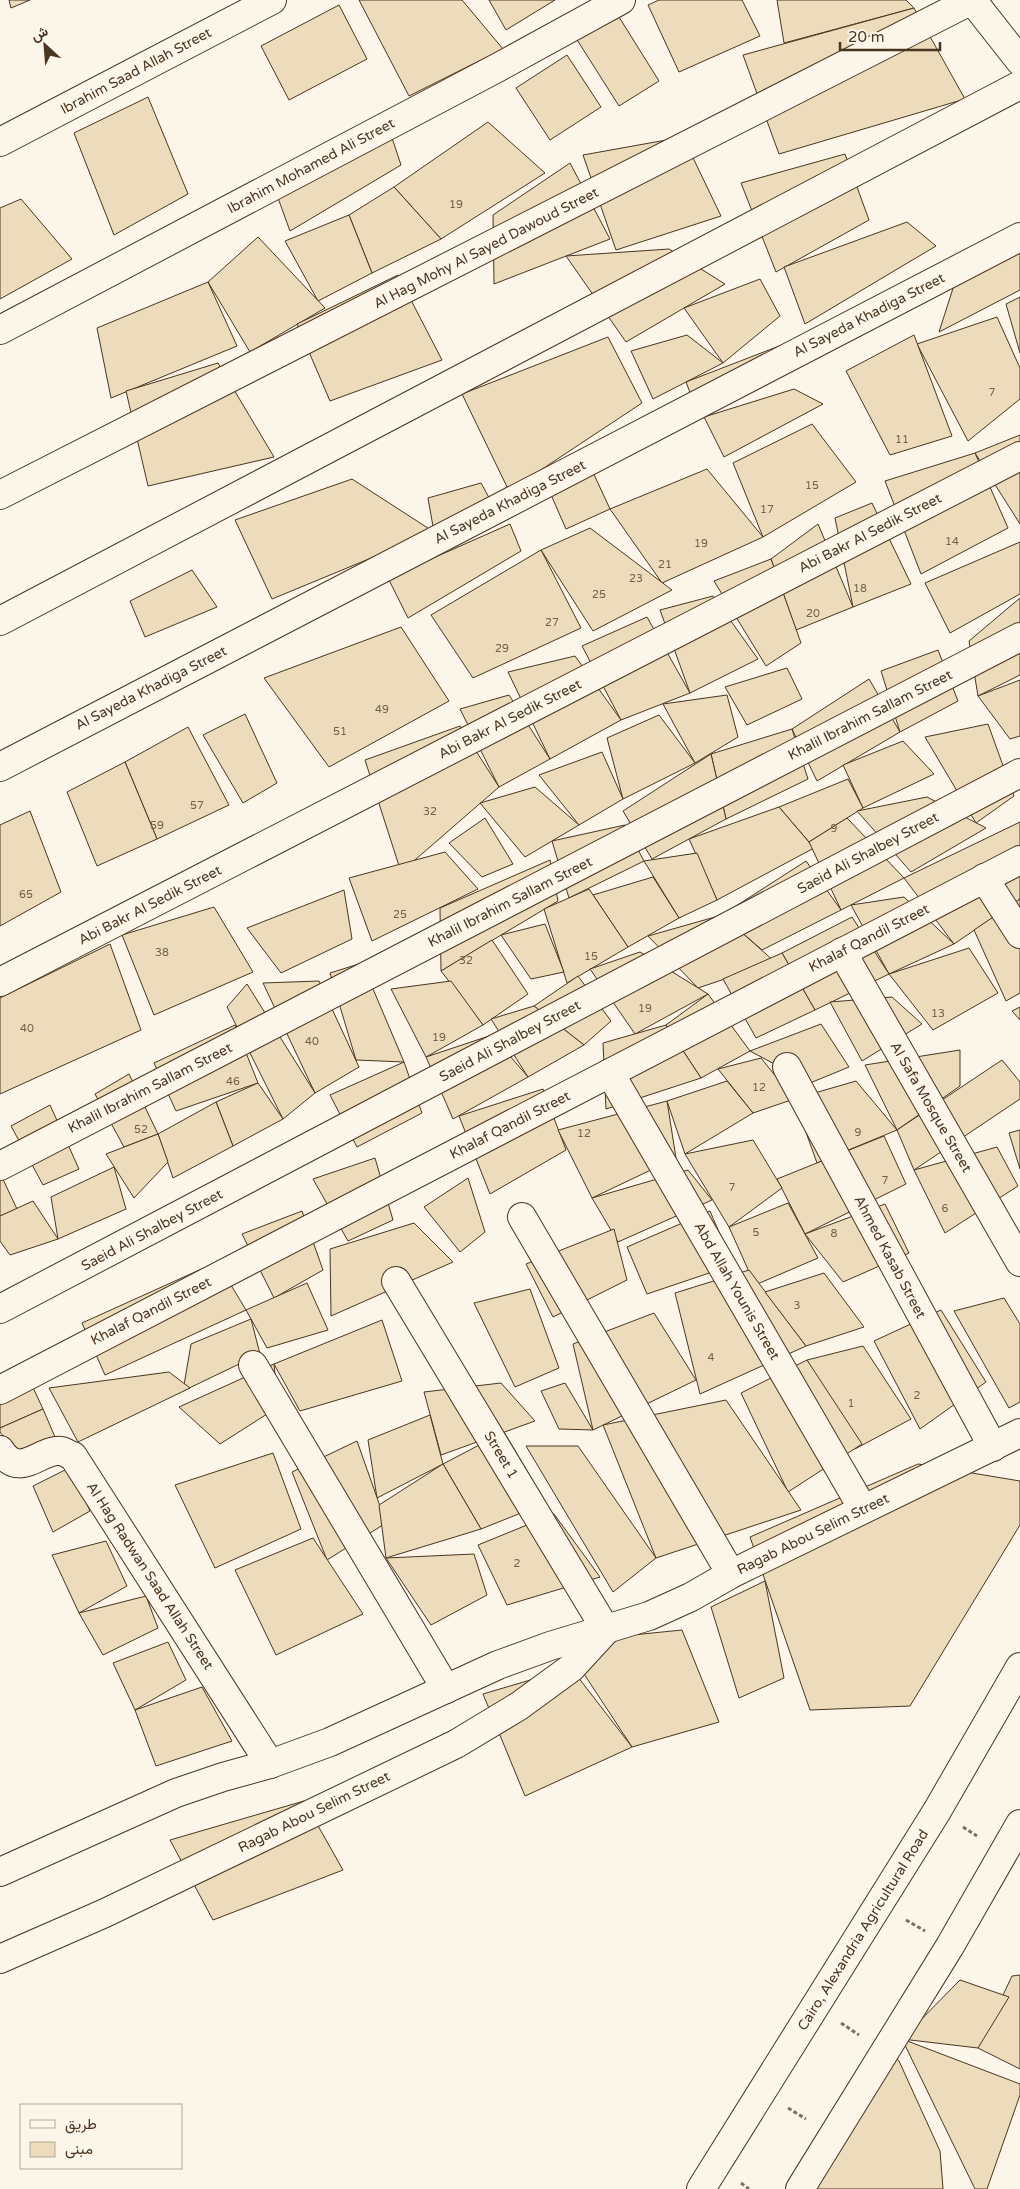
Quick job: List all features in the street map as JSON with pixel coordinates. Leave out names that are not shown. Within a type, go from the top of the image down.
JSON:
[{"type":"main road","name":"Ibrahim Saad Allah Street","points":[[0,142],[272,0]]},
{"type":"main road","name":"Ibrahim Mohamed Ali Street","points":[[0,330],[497,68],[620,0]]},
{"type":"main road","points":[[972,0],[1018,52]]},
{"type":"main road","name":"Al Hag Mohy Al Sayed Dawoud Street","points":[[0,495],[972,0]]},
{"type":"main road","points":[[0,621],[1020,85]]},
{"type":"main road","name":"Al Sayeda Khadiga Street","points":[[0,767],[1020,237]]},
{"type":"main road","name":"Abi Bakr Al Sedik Street","points":[[0,982],[1020,456]]},
{"type":"main road","name":"Khalil Ibrahim Sallam Street","points":[[0,1166],[1020,637]]},
{"type":"main road","name":"Saeid Ali Shalbey Street","points":[[0,1309],[1020,773]]},
{"type":"main road","name":"Khalaf Qandil Street","points":[[0,1390],[1020,860]]},
{"type":"main road","points":[[984,878],[1020,934]]},
{"type":"main road","name":"Al Safa Mosque Street","points":[[842,952],[1020,1262]]},
{"type":"main road","name":"Ahmed Kasab Street","points":[[787,1067],[992,1447]]},
{"type":"main road","name":"Abd Allah Younis Street","points":[[610,1073],[863,1509]]},
{"type":"main road","points":[[522,1217],[730,1574]]},
{"type":"main road","name":"Street 1","points":[[396,1281],[606,1630]]},
{"type":"main road","points":[[253,1365],[446,1689]]},
{"type":"main road","name":"Ragab Abou Selim Street","points":[[0,1872],[176,1792],[223,1776],[270,1764],[330,1742],[498,1665],[550,1646],[649,1616],[683,1601],[730,1574],[1020,1433]]},
{"type":"main road","name":"Al Hag Radwan Saad Allah Street","points":[[0,1450],[12,1462],[22,1464],[31,1462],[51,1452],[62,1451],[73,1456],[270,1764]]},
{"type":"main road","name":"Ragab Abou Selim Street","points":[[0,1959],[105,1913],[456,1744],[519,1706],[571,1668],[606,1630]]},
{"type":"main road","name":"Cairo, Alexandria Agricultural Road","points":[[701,2189],[937,1811],[1020,1667]]},
{"type":"main road","points":[[800,2189],[950,1946],[1020,1824]]},
{"type":"path","points":[[937,1811],[1004,1853]]},
{"type":"path","points":[[880,1904],[950,1946]]},
{"type":"path","points":[[816,2006],[885,2051]]},
{"type":"path","points":[[762,2091],[833,2136]]},
{"type":"building","points":[[9,0],[30,0],[11,8]]},
{"type":"building","points":[[359,0],[462,0],[503,49],[409,96]]},
{"type":"building","points":[[489,0],[555,0],[506,30]]},
{"type":"building","points":[[659,0],[742,0],[760,36],[679,72],[648,5]]},
{"type":"building","points":[[777,0],[906,0],[914,8],[784,43]]},
{"type":"building","points":[[339,5],[367,59],[289,100],[261,46]]},
{"type":"building","points":[[914,8],[965,99],[779,154],[743,55]]},
{"type":"building","points":[[614,9],[659,81],[619,106],[574,35]]},
{"type":"building","points":[[567,55],[601,107],[550,140],[516,88]]},
{"type":"building","points":[[148,97],[188,194],[114,235],[74,133]]},
{"type":"building","points":[[488,122],[545,173],[441,239],[394,187]]},
{"type":"building","points":[[391,135],[401,165],[290,231],[278,198]]},
{"type":"building","points":[[683,137],[721,216],[616,250],[583,155]]},
{"type":"building","points":[[845,154],[869,220],[776,272],[741,183]]},
{"type":"building","points":[[570,163],[610,239],[494,284],[493,215]]},
{"type":"building","points":[[394,187],[441,239],[372,273],[349,215]]},
{"type":"building","points":[[21,199],[72,259],[0,299],[0,208]]},
{"type":"building","points":[[349,215],[372,273],[318,301],[285,241]]},
{"type":"building","points":[[907,222],[936,246],[805,324],[784,267]]},
{"type":"building","points":[[258,237],[325,308],[250,352],[208,282]]},
{"type":"building","points":[[1020,246],[1020,290],[939,332],[956,279]]},
{"type":"building","points":[[669,249],[725,284],[626,342],[566,256]]},
{"type":"building","points":[[398,275],[442,360],[330,401],[297,324]]},
{"type":"building","points":[[760,279],[780,316],[723,363],[684,308]]},
{"type":"building","points":[[208,282],[237,346],[111,398],[97,328]]},
{"type":"building","points":[[1020,297],[1020,353],[1006,304]]},
{"type":"building","points":[[997,317],[1020,368],[1020,399],[968,441],[917,344]]},
{"type":"building","points":[[687,335],[723,363],[653,399],[631,351]]},
{"type":"building","points":[[914,335],[952,436],[890,455],[846,371]]},
{"type":"building","points":[[608,337],[642,403],[509,491],[462,394]]},
{"type":"building","points":[[787,343],[695,406],[686,382]]},
{"type":"building","points":[[218,363],[274,457],[148,486],[126,391]]},
{"type":"building","points":[[794,389],[823,404],[724,457],[704,417]]},
{"type":"building","points":[[812,424],[856,482],[763,537],[733,463]]},
{"type":"building","points":[[1020,435],[1020,524],[975,453]]},
{"type":"building","points":[[584,453],[610,509],[566,529],[541,472]]},
{"type":"building","points":[[975,453],[1008,528],[921,574],[885,481]]},
{"type":"building","points":[[707,469],[763,537],[662,583],[610,509]]},
{"type":"building","points":[[352,479],[434,532],[272,599],[235,520]]},
{"type":"building","points":[[481,483],[492,503],[434,532],[428,498]]},
{"type":"building","points":[[872,503],[911,584],[853,607],[835,518]]},
{"type":"building","points":[[510,524],[521,551],[408,618],[388,578]]},
{"type":"building","points":[[818,524],[853,607],[796,630],[771,559]]},
{"type":"building","points":[[590,528],[672,590],[593,631],[541,550]]},
{"type":"building","points":[[1020,542],[1020,594],[950,633],[925,583]]},
{"type":"building","points":[[541,550],[581,628],[473,678],[431,615]]},
{"type":"building","points":[[771,559],[801,643],[766,666],[714,581]]},
{"type":"building","points":[[192,570],[217,607],[145,637],[130,601]]},
{"type":"building","points":[[713,596],[758,659],[690,693],[660,610]]},
{"type":"building","points":[[1020,598],[1020,675],[978,696],[969,641]]},
{"type":"building","points":[[647,617],[690,693],[621,720],[582,646]]},
{"type":"building","points":[[401,627],[449,701],[329,767],[264,678]]},
{"type":"building","points":[[938,650],[958,701],[900,732],[881,671]]},
{"type":"building","points":[[575,656],[621,720],[550,759],[508,672]]},
{"type":"building","points":[[787,668],[802,699],[747,725],[725,687]]},
{"type":"building","points":[[869,679],[900,732],[817,781],[792,729]]},
{"type":"building","points":[[1020,680],[1020,736],[1010,739],[978,696]]},
{"type":"building","points":[[509,695],[550,759],[499,787],[460,709]]},
{"type":"building","points":[[727,695],[738,737],[695,763],[663,704]]},
{"type":"building","points":[[245,714],[277,783],[243,803],[203,735]]},
{"type":"building","points":[[659,715],[695,763],[623,799],[607,738]]},
{"type":"building","points":[[988,724],[1014,796],[976,823],[925,737]]},
{"type":"building","points":[[460,726],[499,787],[401,872],[365,760]]},
{"type":"building","points":[[188,727],[229,805],[157,839],[125,762]]},
{"type":"building","points":[[792,729],[808,779],[726,819],[711,754]]},
{"type":"building","points":[[903,741],[934,774],[863,808],[843,765]]},
{"type":"building","points":[[602,752],[623,799],[579,825],[539,775]]},
{"type":"building","points":[[711,754],[726,819],[652,859],[623,811]]},
{"type":"building","points":[[125,762],[157,839],[97,866],[67,792]]},
{"type":"building","points":[[848,779],[863,808],[809,842],[779,807]]},
{"type":"building","points":[[535,787],[579,825],[525,857],[480,803]]},
{"type":"building","points":[[927,797],[986,828],[911,872],[857,811]]},
{"type":"building","points":[[779,807],[814,848],[717,900],[689,839]]},
{"type":"building","points":[[30,811],[61,892],[0,926],[0,825]]},
{"type":"building","points":[[485,818],[513,864],[482,877],[449,843]]},
{"type":"building","points":[[847,818],[904,878],[841,910],[809,842]]},
{"type":"building","points":[[1020,822],[1020,899],[954,944],[904,878]]},
{"type":"building","points":[[625,825],[644,861],[569,898],[552,841]]},
{"type":"building","points":[[445,852],[478,889],[372,941],[349,878]]},
{"type":"building","points":[[697,853],[717,900],[679,918],[644,861]]},
{"type":"building","points":[[550,860],[558,901],[441,971],[440,908]]},
{"type":"building","points":[[806,861],[841,910],[762,950],[722,915]]},
{"type":"building","points":[[653,877],[679,918],[628,947],[593,895]]},
{"type":"building","points":[[589,889],[628,947],[567,983],[544,909]]},
{"type":"building","points":[[344,890],[352,939],[281,973],[247,928]]},
{"type":"building","points":[[904,897],[954,944],[889,974],[851,905]]},
{"type":"building","points":[[1020,899],[1020,993],[1006,1001],[974,930]]},
{"type":"building","points":[[214,907],[253,972],[154,1015],[122,935]]},
{"type":"building","points":[[722,915],[775,962],[698,988],[648,936]]},
{"type":"building","points":[[852,917],[889,974],[815,1010],[782,953]]},
{"type":"building","points":[[545,924],[564,972],[531,979],[501,935]]},
{"type":"building","points":[[492,940],[528,994],[483,1025],[441,971]]},
{"type":"building","points":[[110,944],[141,1030],[0,1094],[0,998]]},
{"type":"building","points":[[969,948],[998,993],[933,1030],[889,974]]},
{"type":"building","points":[[640,952],[708,994],[635,1034],[590,969]]},
{"type":"building","points":[[782,953],[815,1010],[756,1038],[723,979]]},
{"type":"building","points":[[362,963],[404,1062],[356,1060],[330,973]]},
{"type":"building","points":[[578,976],[611,1021],[584,1045],[534,1006]]},
{"type":"building","points":[[319,981],[359,1067],[315,1093],[263,983]]},
{"type":"building","points":[[451,981],[483,1025],[426,1057],[391,989]]},
{"type":"building","points":[[247,984],[315,1093],[283,1119],[227,1007]]},
{"type":"building","points":[[708,994],[750,1051],[701,1078],[666,1025]]},
{"type":"building","points":[[892,997],[922,1024],[862,1061],[830,1002]]},
{"type":"building","points":[[534,1006],[584,1045],[528,1077],[491,1019]]},
{"type":"building","points":[[1020,1007],[1020,1020],[1012,1011]]},
{"type":"building","points":[[821,1024],[849,1067],[810,1083],[750,1051]]},
{"type":"building","points":[[235,1025],[258,1083],[176,1111],[154,1063]]},
{"type":"building","points":[[666,1025],[701,1078],[606,1109],[603,1043]]},
{"type":"building","points":[[492,1035],[528,1077],[453,1119],[426,1057]]},
{"type":"building","points":[[960,1050],[960,1086],[897,1130],[865,1065]]},
{"type":"building","points":[[761,1058],[794,1099],[753,1113],[718,1069]]},
{"type":"building","points":[[1002,1060],[1020,1082],[1020,1099],[914,1170],[897,1130]]},
{"type":"building","points":[[404,1062],[422,1113],[357,1147],[330,1095]]},
{"type":"building","points":[[129,1074],[158,1134],[124,1147],[95,1094]]},
{"type":"building","points":[[727,1081],[753,1113],[685,1154],[667,1101]]},
{"type":"building","points":[[856,1081],[897,1130],[817,1163],[794,1099]]},
{"type":"building","points":[[258,1083],[283,1119],[233,1146],[216,1102]]},
{"type":"building","points":[[543,1089],[566,1150],[490,1194],[459,1116]]},
{"type":"building","points":[[667,1101],[676,1158],[592,1198],[558,1130]]},
{"type":"building","points":[[216,1102],[233,1146],[173,1178],[158,1134]]},
{"type":"building","points":[[50,1105],[79,1169],[43,1185],[11,1126]]},
{"type":"building","points":[[1020,1130],[1020,1169],[1009,1133]]},
{"type":"building","points":[[158,1134],[168,1162],[134,1198],[106,1154]]},
{"type":"building","points":[[884,1136],[906,1184],[805,1234],[777,1179]]},
{"type":"building","points":[[753,1140],[782,1188],[729,1227],[685,1154]]},
{"type":"building","points":[[997,1147],[1018,1186],[945,1233],[914,1170]]},
{"type":"building","points":[[375,1158],[393,1220],[348,1241],[313,1179]]},
{"type":"building","points":[[114,1167],[126,1209],[58,1239],[51,1197]]},
{"type":"building","points":[[688,1170],[712,1200],[618,1242],[592,1198]]},
{"type":"building","points":[[0,1173],[17,1209],[0,1216]]},
{"type":"building","points":[[468,1178],[485,1232],[460,1252],[424,1207]]},
{"type":"building","points":[[33,1201],[58,1239],[10,1255],[0,1241],[0,1216]]},
{"type":"building","points":[[788,1203],[818,1258],[755,1285],[729,1227]]},
{"type":"building","points":[[885,1204],[909,1253],[843,1282],[805,1234]]},
{"type":"building","points":[[302,1211],[323,1270],[274,1298],[242,1234]]},
{"type":"building","points":[[710,1211],[733,1265],[647,1294],[627,1247]]},
{"type":"building","points":[[414,1223],[453,1262],[331,1316],[330,1249]]},
{"type":"building","points":[[614,1229],[627,1280],[553,1317],[526,1264]]},
{"type":"building","points":[[217,1262],[246,1310],[105,1375],[82,1323]]},
{"type":"building","points":[[749,1270],[806,1346],[700,1394],[675,1293]]},
{"type":"building","points":[[824,1273],[864,1327],[806,1346],[765,1292]]},
{"type":"building","points":[[307,1283],[328,1330],[267,1348],[246,1310]]},
{"type":"building","points":[[530,1289],[559,1368],[515,1387],[474,1303]]},
{"type":"building","points":[[1004,1298],[1020,1324],[1020,1402],[1009,1408],[954,1311]]},
{"type":"building","points":[[941,1310],[986,1382],[920,1429],[874,1341]]},
{"type":"building","points":[[654,1313],[696,1380],[593,1430],[573,1344]]},
{"type":"building","points":[[251,1319],[260,1354],[183,1391],[191,1344]]},
{"type":"building","points":[[382,1320],[402,1381],[300,1411],[274,1364]]},
{"type":"building","points":[[863,1346],[911,1419],[855,1449],[807,1360]]},
{"type":"building","points":[[807,1360],[862,1444],[788,1492],[741,1393]]},
{"type":"building","points":[[274,1364],[278,1407],[220,1444],[179,1407]]},
{"type":"building","points":[[169,1372],[190,1388],[78,1442],[49,1388]]},
{"type":"building","points":[[29,1379],[43,1409],[0,1428],[0,1394]]},
{"type":"building","points":[[501,1383],[535,1421],[441,1455],[424,1392]]},
{"type":"building","points":[[565,1383],[593,1430],[559,1429],[541,1391]]},
{"type":"building","points":[[726,1400],[801,1510],[656,1558],[603,1425]]},
{"type":"building","points":[[43,1409],[58,1444],[22,1460],[0,1432],[0,1428]]},
{"type":"building","points":[[430,1415],[443,1464],[377,1498],[368,1440]]},
{"type":"building","points":[[504,1432],[546,1503],[481,1529],[443,1464]]},
{"type":"building","points":[[357,1441],[386,1523],[327,1560],[292,1472]]},
{"type":"building","points":[[526,1446],[578,1446],[656,1558],[613,1592]]},
{"type":"building","points":[[273,1453],[301,1529],[215,1568],[175,1485]]},
{"type":"building","points":[[443,1464],[481,1529],[386,1558],[379,1505]]},
{"type":"building","points":[[918,1464],[1020,1481],[1020,1525],[910,1706],[810,1710],[750,1537]]},
{"type":"building","points":[[71,1467],[90,1511],[53,1532],[33,1486]]},
{"type":"building","points":[[554,1514],[600,1577],[507,1605],[478,1545]]},
{"type":"building","points":[[313,1538],[363,1614],[276,1655],[235,1570]]},
{"type":"building","points":[[106,1541],[127,1586],[79,1613],[52,1555]]},
{"type":"building","points":[[474,1554],[487,1595],[431,1625],[386,1558]]},
{"type":"building","points":[[765,1581],[784,1678],[739,1698],[711,1607]]},
{"type":"building","points":[[146,1596],[158,1628],[103,1655],[79,1613]]},
{"type":"building","points":[[682,1630],[719,1722],[632,1747],[563,1642]]},
{"type":"building","points":[[168,1642],[186,1680],[135,1710],[113,1663]]},
{"type":"building","points":[[571,1668],[632,1747],[525,1796],[483,1694]]},
{"type":"building","points":[[202,1687],[232,1741],[156,1766],[135,1710]]},
{"type":"building","points":[[304,1801],[343,1870],[213,1920],[170,1840]]},
{"type":"building","points":[[1020,1975],[1020,2069],[978,2048],[1012,1976]]},
{"type":"building","points":[[960,1980],[1009,1997],[978,2048],[902,2039]]},
{"type":"building","points":[[902,2039],[1020,2084],[1020,2095],[987,2189],[975,2189]]},
{"type":"building","points":[[896,2058],[940,2151],[943,2189],[812,2189]]}]
